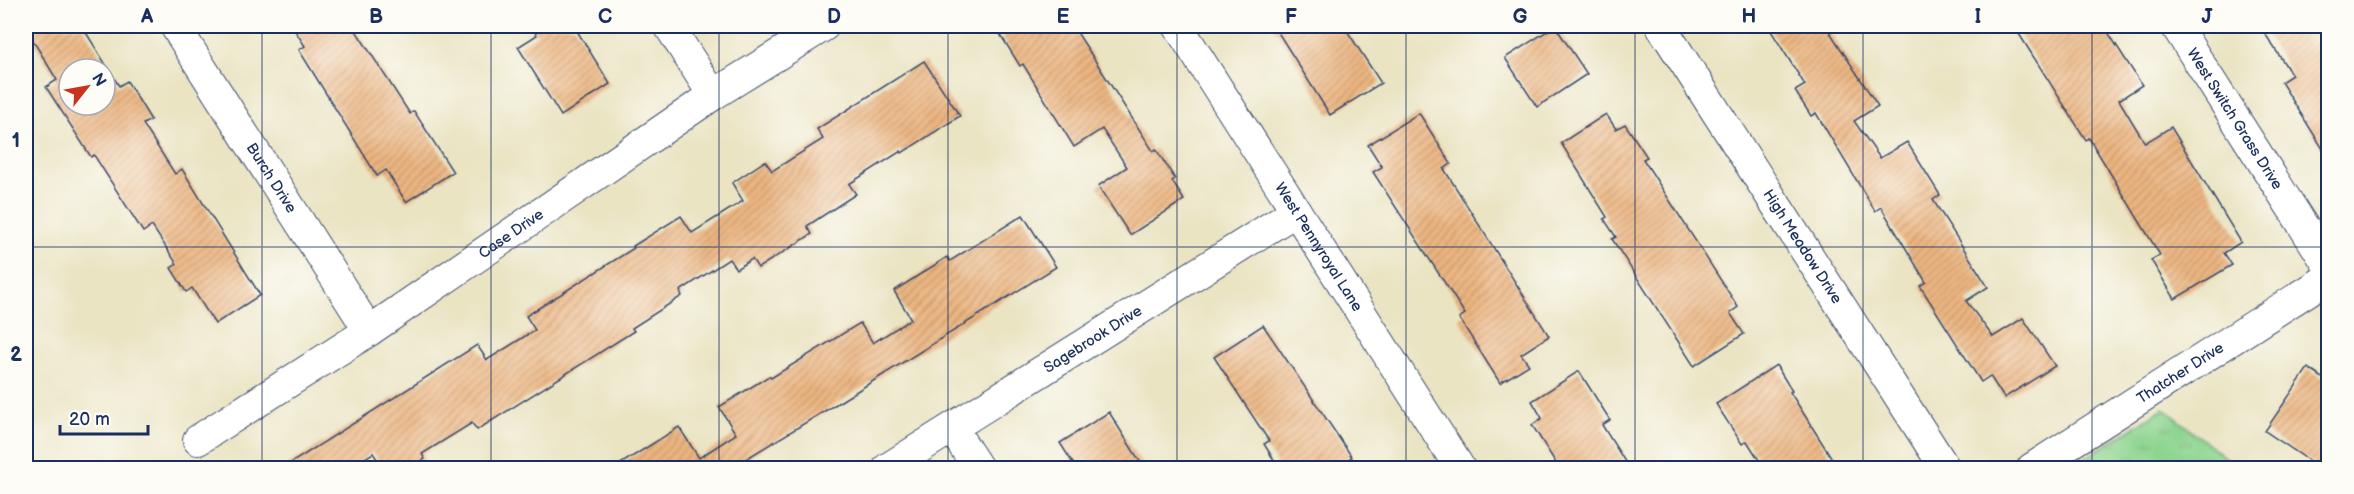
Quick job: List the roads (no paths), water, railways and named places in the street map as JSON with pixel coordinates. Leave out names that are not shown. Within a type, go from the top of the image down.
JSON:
[{"type":"street","name":"Burch Drive","points":[[175,26],[369,331]]},
{"type":"street","points":[[669,26],[713,95]]},
{"type":"street","name":"Case Drive","points":[[198,440],[369,331],[713,95],[824,26]]},
{"type":"street","name":"West Pennyroyal Lane","points":[[1178,26],[1460,468]]},
{"type":"street","name":"High Meadow Drive","points":[[1661,26],[1945,468]]},
{"type":"street","name":"West Switch Grass Drive","points":[[2176,26],[2328,265]]},
{"type":"street","name":"Sagebrook Drive","points":[[888,468],[1296,211]]},
{"type":"street","name":"Thatcher Drive","points":[[2032,468],[2328,279]]},
{"type":"street","points":[[952,428],[978,468]]}]
